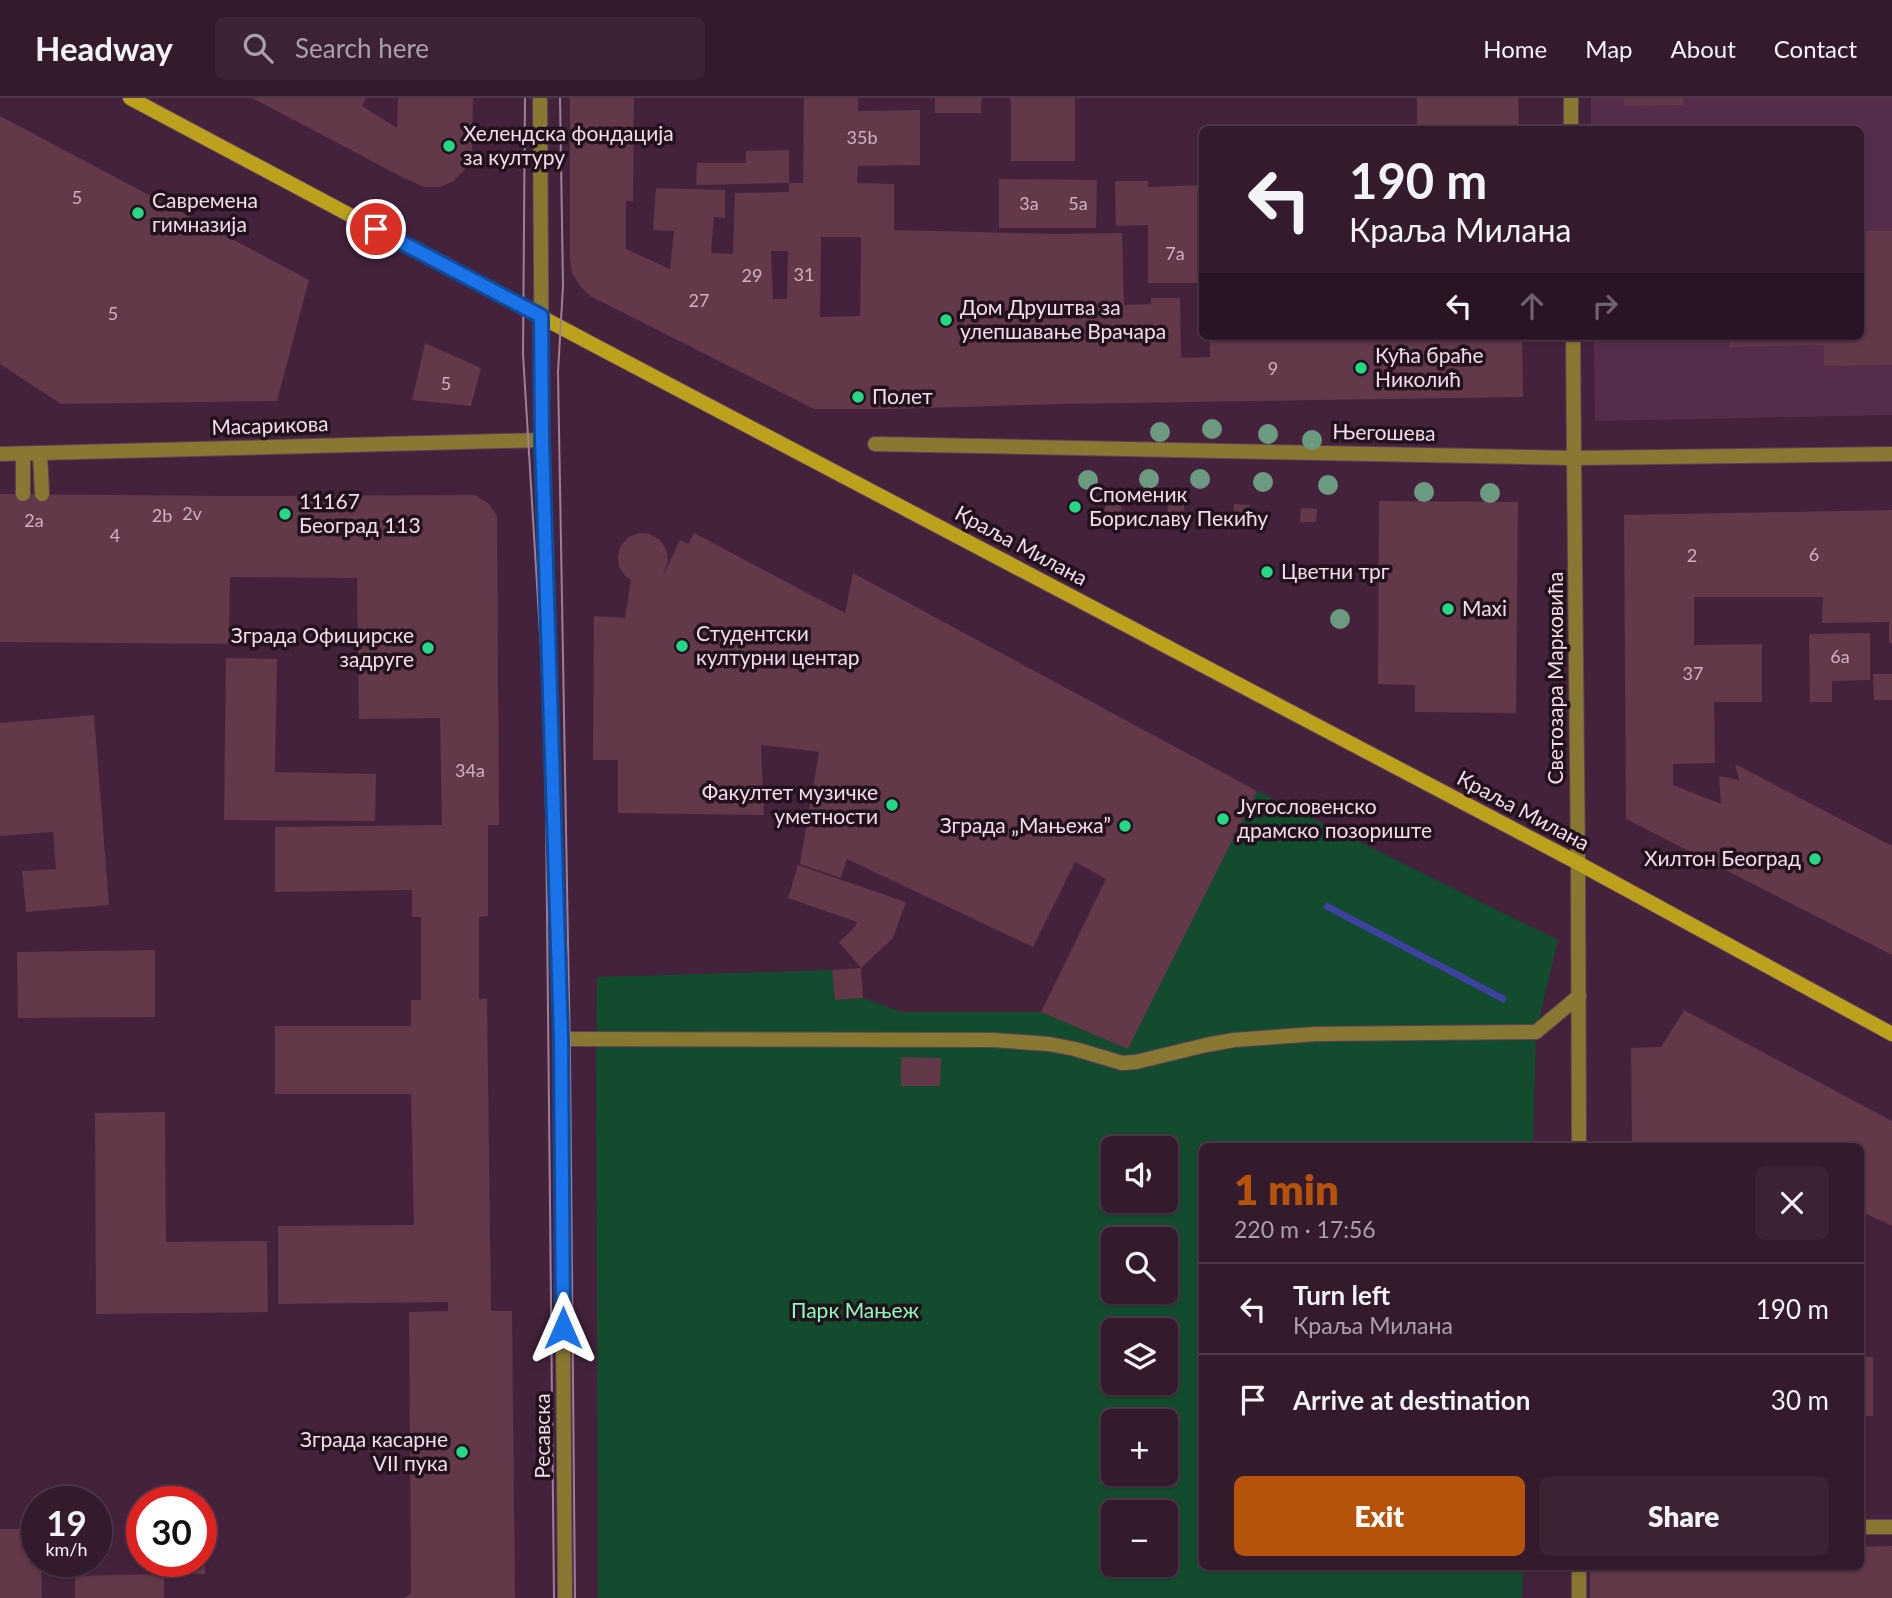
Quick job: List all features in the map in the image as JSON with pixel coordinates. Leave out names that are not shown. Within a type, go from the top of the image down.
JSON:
[{"type":"main road","name":"Краља Милана","points":[[130,98],[1578,863],[1892,1034]]},
{"type":"street","name":"Ресавска","points":[[540,98],[542,440],[561,1039],[565,1598]]},
{"type":"street","points":[[1570,98],[1571,126]]},
{"type":"street","name":"Светозара Марковића","points":[[1573,340],[1579,1143]]},
{"type":"street","name":"Масарикова","points":[[0,454],[542,440]]},
{"type":"street","name":"Његошева","points":[[875,444],[1574,458],[1892,454]]},
{"type":"street","points":[[40,453],[42,494]]},
{"type":"street","points":[[23,454],[23,494]]},
{"type":"street","points":[[561,1039],[993,1040],[1049,1044],[1122,1063],[1234,1040],[1316,1034],[1536,1032],[1578,996]]},
{"type":"street","points":[[1864,1527],[1892,1527]]},
{"type":"street","points":[[1579,1570],[1579,1598]]},
{"type":"shaded area","points":[[1591,98],[1892,98],[1892,415],[1595,421],[1594,340],[1864,340],[1864,126],[1591,126]]},
{"type":"shaded area","points":[[1326,902],[1507,997],[1504,1003],[1323,908]]},
{"type":"green space","name":"Парк Мањеж","points":[[1257,791],[1558,940],[1536,1032],[1533,1143],[1199,1143],[1199,1570],[1523,1570],[1522,1598],[598,1598],[597,977],[832,970],[835,1000],[863,998],[901,1012],[1041,1012],[1128,1049]]},
{"type":"building","points":[[252,98],[366,98],[362,106],[397,128],[398,98],[473,98],[472,151],[465,169],[454,181],[440,187],[424,187]]},
{"type":"building","points":[[570,98],[634,98],[633,201],[626,201],[626,249],[670,269],[674,231],[653,230],[656,188],[725,190],[725,218],[714,217],[711,253],[733,254],[735,193],[789,192],[789,183],[803,183],[804,98],[858,98],[858,111],[920,110],[920,165],[858,166],[857,183],[894,184],[894,230],[1122,233],[1124,305],[1151,304],[1151,298],[1180,298],[1181,358],[1210,357],[1210,340],[1522,340],[1523,397],[814,409],[590,296],[572,273]],"holes":[[[821,237],[861,237],[860,316],[820,317]],[[771,251],[788,251],[787,299],[773,299]]]},
{"type":"building","points":[[935,98],[981,98],[981,113],[935,113]]},
{"type":"building","points":[[1011,98],[1075,98],[1075,161],[1011,161]]},
{"type":"building","points":[[1417,98],[1518,98],[1519,126],[1417,126]]},
{"type":"building","points":[[1624,98],[1683,98],[1683,105],[1624,106]]},
{"type":"building","points":[[0,116],[309,280],[277,401],[61,404],[0,364]]},
{"type":"building","points":[[789,150],[789,183],[696,185],[697,163],[746,163],[746,151]]},
{"type":"building","points":[[999,179],[1097,180],[1096,228],[999,228]]},
{"type":"building","points":[[1115,181],[1148,181],[1148,187],[1199,185],[1199,283],[1148,283],[1148,225],[1116,226]]},
{"type":"building","points":[[1864,231],[1892,231],[1892,365],[1824,366],[1824,345],[1729,347],[1729,340],[1864,340]]},
{"type":"building","points":[[425,343],[481,368],[471,406],[412,400]]},
{"type":"building","points":[[0,494],[475,495],[489,504],[497,516],[499,825],[488,825],[488,916],[479,917],[479,999],[487,999],[491,1311],[512,1311],[515,1598],[405,1598],[411,1593],[409,1312],[448,1311],[448,1302],[278,1304],[278,1226],[414,1225],[411,1094],[275,1094],[275,1026],[411,1026],[411,1000],[421,1000],[421,917],[412,917],[412,890],[275,892],[275,827],[442,825],[440,718],[359,719],[357,578],[230,577],[229,644],[0,642]]},
{"type":"building","points":[[1105,498],[1122,499],[1121,512],[1105,512]]},
{"type":"building","points":[[1168,500],[1184,501],[1184,515],[1167,515]]},
{"type":"building","name":"Maxi","points":[[1379,501],[1518,502],[1516,713],[1415,712],[1415,685],[1378,684]]},
{"type":"building","points":[[1234,504],[1250,505],[1249,519],[1233,518]]},
{"type":"building","points":[[1301,508],[1317,509],[1316,522],[1300,522]]},
{"type":"building","points":[[1892,510],[1892,643],[1889,643],[1889,622],[1822,623],[1823,597],[1694,597],[1694,645],[1762,644],[1762,702],[1714,702],[1715,763],[1673,764],[1673,785],[1721,804],[1719,776],[1739,780],[1735,764],[1892,846],[1892,955],[1626,819],[1624,515]]},
{"type":"building","points":[[639,533],[650,534],[660,540],[666,549],[668,560],[663,576],[680,540],[688,544],[694,533],[845,613],[853,573],[1257,791],[1128,1049],[1041,1012],[1106,879],[1075,862],[1033,947],[847,859],[841,878],[800,864],[819,752],[761,745],[764,815],[618,813],[618,760],[593,760],[594,616],[625,618],[631,580],[619,567],[618,556],[621,545],[629,537]]},
{"type":"building","points":[[1870,633],[1870,680],[1832,681],[1832,702],[1810,702],[1809,634]]},
{"type":"building","points":[[226,658],[277,659],[275,772],[376,774],[375,821],[224,820]]},
{"type":"building","points":[[1873,674],[1892,674],[1892,700],[1874,700]]},
{"type":"building","points":[[94,715],[109,905],[26,912],[22,871],[56,869],[53,832],[0,836],[0,723]]},
{"type":"building","points":[[798,865],[906,902],[893,938],[861,968],[839,942],[857,922],[788,898]]},
{"type":"building","points":[[155,950],[155,1017],[18,1018],[17,952]]},
{"type":"building","points":[[861,968],[863,998],[835,1000],[832,970]]},
{"type":"building","points":[[1684,1010],[1892,1121],[1892,1226],[1864,1213],[1864,1143],[1632,1143],[1631,1048],[1661,1047]]},
{"type":"building","points":[[901,1057],[941,1058],[940,1086],[901,1086]]},
{"type":"building","points":[[165,1112],[166,1242],[267,1241],[268,1312],[96,1314],[95,1113]]},
{"type":"building","points":[[1864,1357],[1873,1357],[1873,1416],[1864,1416]]},
{"type":"building","points":[[0,1529],[21,1529],[21,1577],[41,1577],[42,1598],[0,1598]]},
{"type":"building","points":[[1892,1546],[1892,1598],[1590,1598],[1590,1570],[1864,1570],[1864,1547]]},
{"type":"building","points":[[75,1577],[164,1577],[164,1598],[75,1598]]},
{"type":"tram line","points":[[525,98],[523,354],[545,716],[554,1598]]},
{"type":"tram line","points":[[560,98],[563,286],[558,372],[570,1057],[575,1598]]},
{"type":"place","name":"Хелендска фондација за културу","points":[[449,146]]},
{"type":"place","name":"Савремена гимназија","points":[[138,213]]},
{"type":"place","name":"Дом Друштва за улепшавање Врачара","points":[[946,320]]},
{"type":"place","name":"Кућа браће Николић","points":[[1361,368]]},
{"type":"place","name":"Полет","points":[[858,397]]},
{"type":"place","name":"Споменик Бориславу Пекићу","points":[[1075,507]]},
{"type":"place","name":"11167 Београд 113","points":[[285,514]]},
{"type":"place","name":"Цветни трг","points":[[1267,572]]},
{"type":"place","name":"Maxi","points":[[1448,609]]},
{"type":"place","name":"Студентски културни центар","points":[[682,646]]},
{"type":"place","name":"Зграда Официрске задруге","points":[[428,648]]},
{"type":"place","name":"Факултет музичке уметности","points":[[892,805]]},
{"type":"place","name":"Југословенско драмско позориште","points":[[1223,819]]},
{"type":"place","name":"Зграда „Мањежа”","points":[[1125,826]]},
{"type":"place","name":"Хилтон Београд","points":[[1815,859]]},
{"type":"place","name":"Зграда касарне VII пука","points":[[462,1452]]},
{"type":"route","points":[[376,229],[541,316],[542,440],[561,1039],[563,1328]]}]
